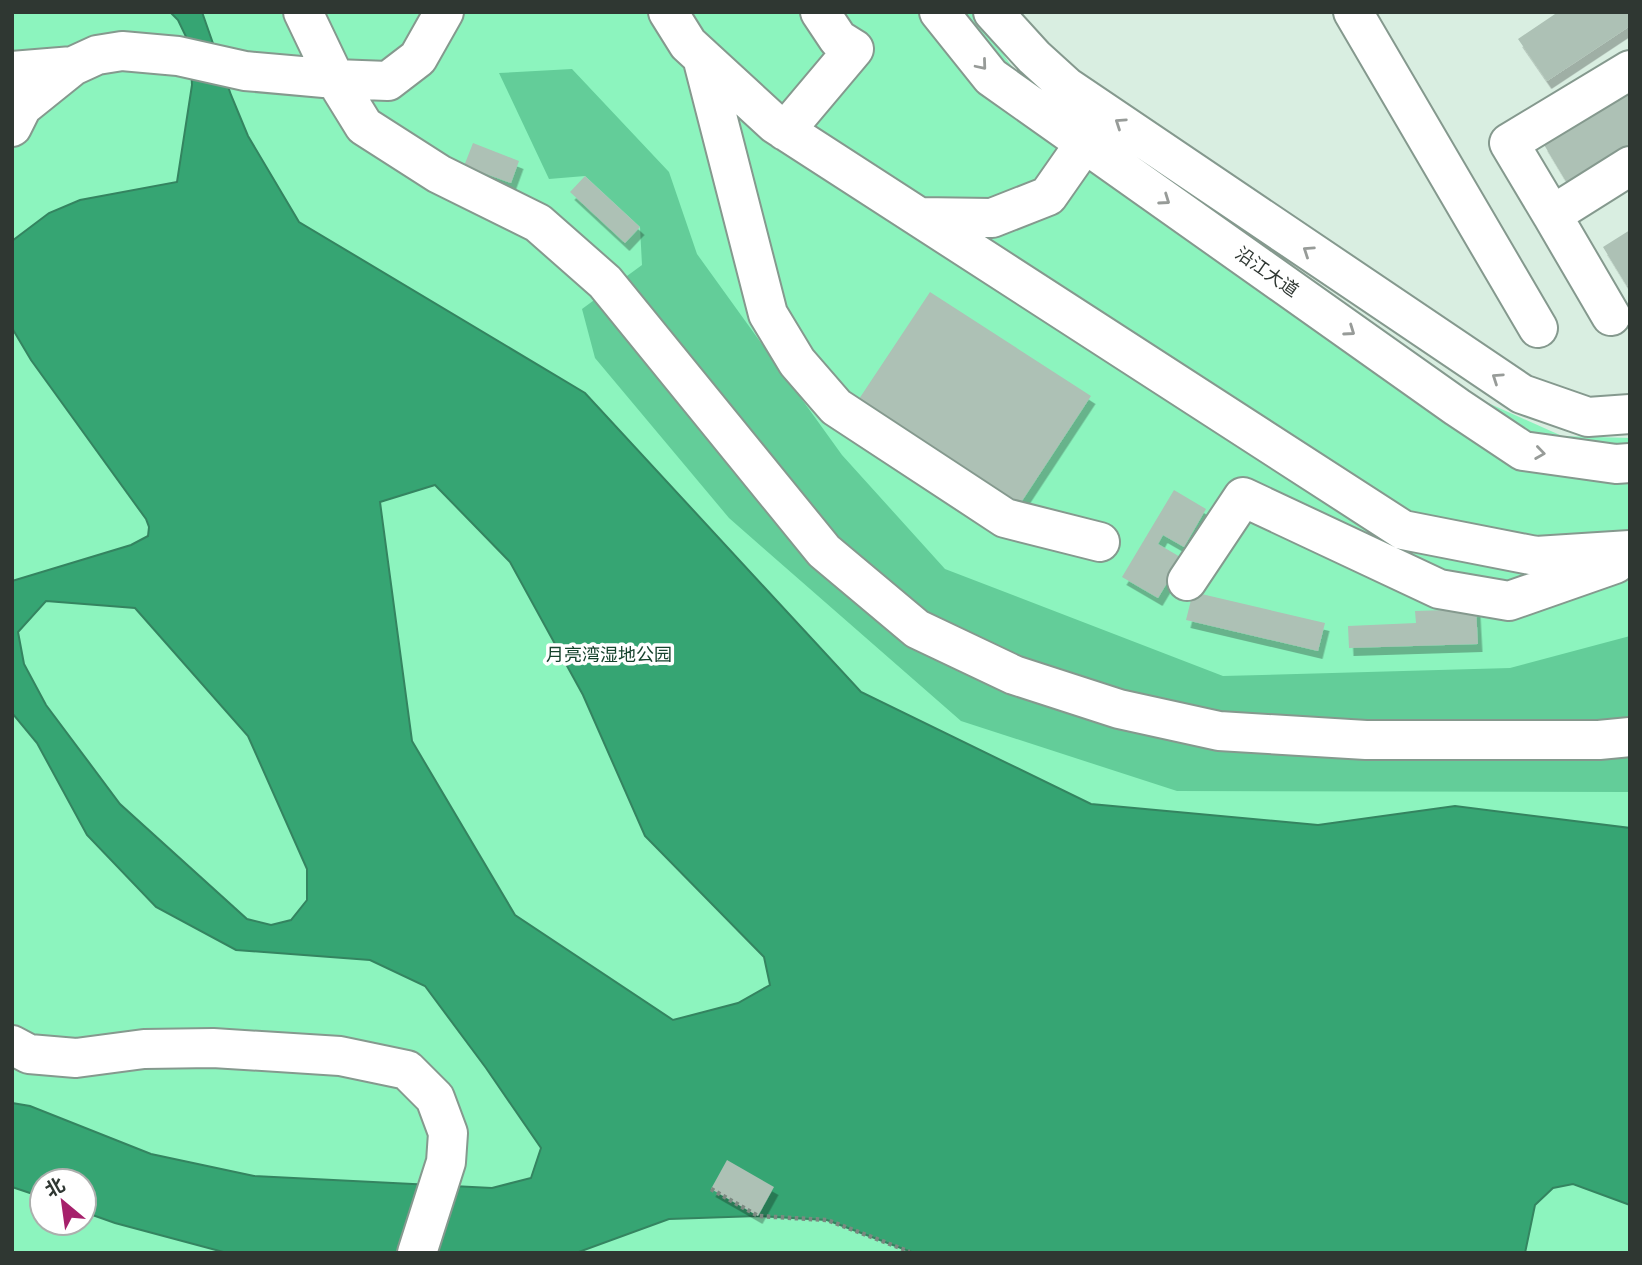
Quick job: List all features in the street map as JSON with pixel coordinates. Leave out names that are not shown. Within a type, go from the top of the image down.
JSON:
[{"type":"street","points":[[303,12],[335,79],[365,126],[439,174],[538,223],[605,282],[824,551],[917,629],[1014,676],[1119,709],[1219,731],[1366,740],[1585,740],[1630,737]]},
{"type":"street","points":[[12,127],[22,107],[73,66],[97,55],[122,51],[178,57],[245,71],[388,81],[418,58],[444,12]]},
{"type":"street","points":[[668,12],[688,44],[775,124],[1403,530],[1535,556],[1630,550]]},
{"type":"street","points":[[785,131],[854,49],[838,39],[820,12]]},
{"type":"street","name":"沿江大道","points":[[939,12],[991,77],[1523,451],[1616,464],[1630,463]]},
{"type":"street","points":[[993,12],[1067,88],[1522,394],[1588,417],[1630,414]]},
{"type":"street","points":[[1353,12],[1538,328]]},
{"type":"street","points":[[702,57],[768,314],[797,362],[836,407],[1005,518],[1100,542]]},
{"type":"street","points":[[12,71],[73,66]]},
{"type":"street","points":[[1611,316],[1508,143],[1630,70]]},
{"type":"street","points":[[919,217],[992,218],[1048,196],[1085,143]]},
{"type":"street","points":[[1552,215],[1630,166]]},
{"type":"street","points":[[1188,581],[1243,497],[1439,589],[1509,601],[1630,559]]},
{"type":"street","points":[[12,1045],[29,1054],[76,1058],[144,1049],[213,1048],[340,1056],[407,1070],[435,1098],[448,1133],[446,1162],[417,1253]]},
{"type":"path","points":[[711,1189],[758,1216],[827,1220],[908,1253]]},
{"type":"green space","name":"月亮湾湿地公园","points":[[12,12],[973,12],[1013,68],[1430,377],[1562,436],[1630,438],[1630,1253],[12,1253]]},
{"type":"shaded area","points":[[170,12],[202,12],[248,136],[299,222],[585,393],[861,692],[1091,804],[1318,825],[1455,806],[1630,828],[1630,1205],[1573,1184],[1553,1188],[1535,1205],[1525,1253],[914,1253],[827,1220],[758,1216],[669,1219],[576,1253],[227,1253],[98,1217],[98,1167],[28,1167],[28,1192],[12,1187],[12,1103],[30,1106],[151,1154],[254,1176],[492,1188],[531,1178],[541,1148],[425,986],[370,960],[236,950],[156,907],[87,835],[37,743],[12,713],[12,581],[131,545],[148,536],[149,527],[146,519],[31,360],[12,328],[12,241],[49,213],[80,200],[177,182],[192,85],[190,45],[178,20]],"holes":[[[435,485],[510,562],[583,695],[645,836],[764,957],[770,985],[738,1003],[673,1020],[515,915],[412,741],[380,502]],[[46,601],[135,608],[248,736],[307,869],[307,900],[291,920],[271,925],[247,919],[120,804],[46,705],[24,664],[18,632]]]},
{"type":"shaded area","points":[[572,69],[669,172],[697,254],[842,455],[945,569],[1223,676],[1510,668],[1630,636],[1630,792],[1177,791],[961,721],[729,518],[595,358],[582,309],[642,265],[640,227],[585,176],[549,179],[499,73]]},
{"type":"building","points":[[1558,12],[1630,12],[1630,26],[1547,81],[1518,39]]},
{"type":"building","points":[[1630,90],[1630,144],[1567,183],[1543,143]]},
{"type":"building","points":[[473,143],[519,161],[511,183],[464,166]]},
{"type":"building","points":[[585,176],[640,227],[625,243],[570,192]]},
{"type":"building","points":[[1630,230],[1630,284],[1627,286],[1603,247]]},
{"type":"building","points":[[930,292],[1091,396],[1018,507],[857,402]]},
{"type":"building","points":[[1174,490],[1206,509],[1184,547],[1163,535],[1158,544],[1182,558],[1158,598],[1122,577]]},
{"type":"building","points":[[1193,592],[1325,623],[1318,651],[1186,620]]},
{"type":"building","points":[[1476,609],[1478,644],[1349,648],[1348,626],[1416,623],[1415,611]]},
{"type":"building","points":[[727,1160],[774,1187],[758,1216],[711,1189]]}]
